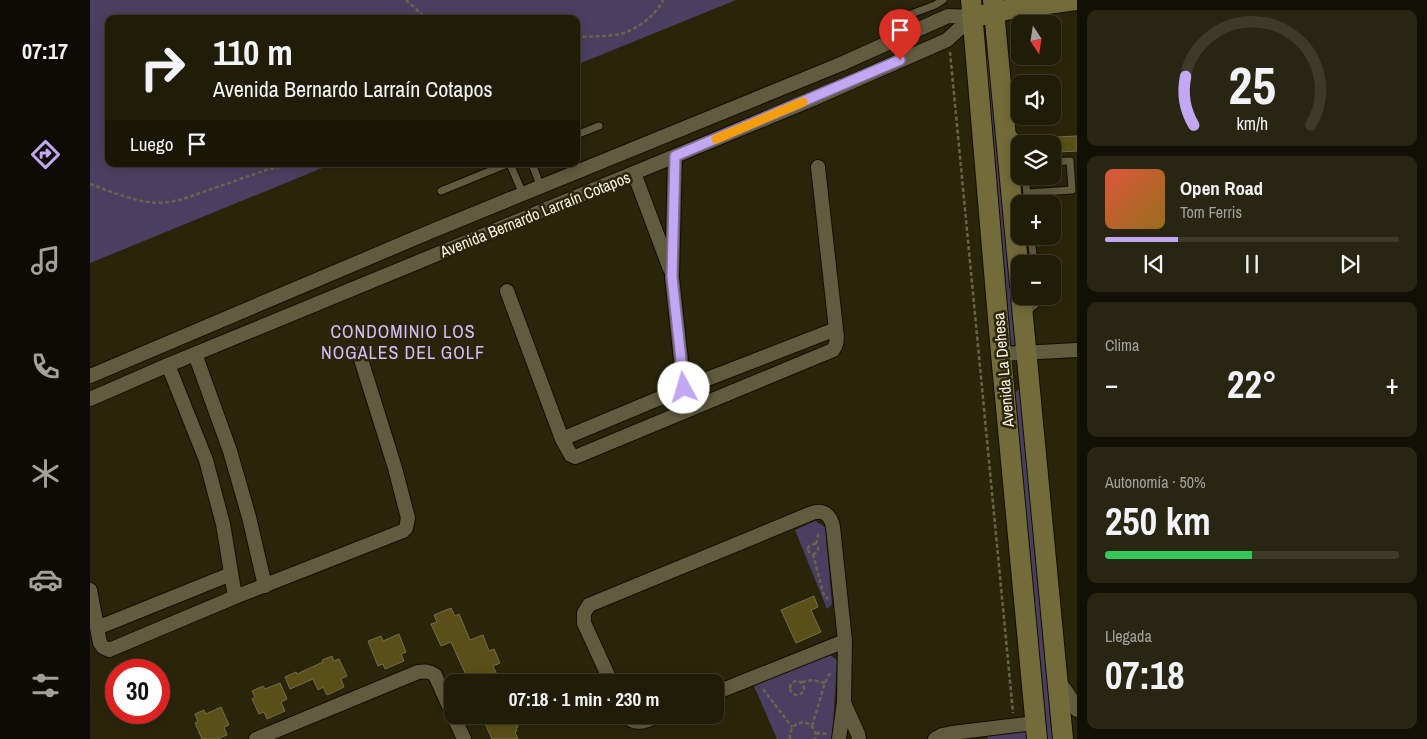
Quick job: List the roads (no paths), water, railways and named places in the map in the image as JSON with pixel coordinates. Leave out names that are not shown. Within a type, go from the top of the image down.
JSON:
[{"type":"street","name":"Avenida Bernardo Larraín Cotapos","points":[[90,376],[432,231],[841,64],[948,16],[972,9],[994,6],[1011,9],[1077,0]]},
{"type":"street","points":[[994,6],[1005,128],[1017,195]]},
{"type":"street","name":"Avenida Bernardo Larraín Cotapos","points":[[90,399],[168,365],[634,174],[947,40],[972,9]]},
{"type":"street","name":"Avenida La Dehesa","points":[[972,9],[1001,354],[1036,731]]},
{"type":"street","points":[[805,78],[813,98]]},
{"type":"street","points":[[759,97],[767,118]]},
{"type":"street","points":[[675,156],[672,277],[688,410]]},
{"type":"street","points":[[507,290],[562,439],[570,455],[577,456],[833,350],[836,345],[836,328],[818,168]]},
{"type":"street","points":[[634,174],[672,277]]},
{"type":"street","points":[[432,231],[441,253]]},
{"type":"street","name":"Avenida La Dehesa","points":[[1022,305],[1063,739]]},
{"type":"street","points":[[562,439],[836,328]]},
{"type":"street","points":[[1001,354],[1077,350]]},
{"type":"street","points":[[90,590],[100,643],[103,648],[109,650],[235,597],[403,531],[406,528],[408,518],[395,468],[359,353]]},
{"type":"street","points":[[195,354],[230,451],[250,517],[265,586]]},
{"type":"street","points":[[168,365],[206,460],[223,524],[235,597]]},
{"type":"street","points":[[607,674],[584,622],[584,613],[589,605],[815,511],[826,514],[833,522],[845,641],[844,702],[839,739]]},
{"type":"street","points":[[97,628],[231,574]]},
{"type":"street","points":[[724,690],[845,641]]},
{"type":"street","points":[[256,739],[418,672],[431,672],[435,675],[444,694]]},
{"type":"street","points":[[1058,681],[1073,700],[1077,710]]},
{"type":"street","points":[[844,702],[859,739]]},
{"type":"street","points":[[457,724],[464,739]]},
{"type":"street","points":[[935,739],[952,733],[980,734],[1014,726],[1036,731]]},
{"type":"lane","points":[[898,38],[890,22],[935,5],[943,0]]},
{"type":"lane","points":[[580,133],[599,126]]},
{"type":"lane","points":[[1005,128],[1014,135]]},
{"type":"lane","points":[[1026,185],[1026,193],[1072,190],[1070,161],[1061,162]]},
{"type":"lane","points":[[441,191],[501,167]]},
{"type":"lane","points":[[510,167],[523,194]]},
{"type":"lane","points":[[533,167],[541,187]]},
{"type":"district","name":"CONDOMINIO LOS NOGALES DEL GOLF","points":[[403,342]]}]
